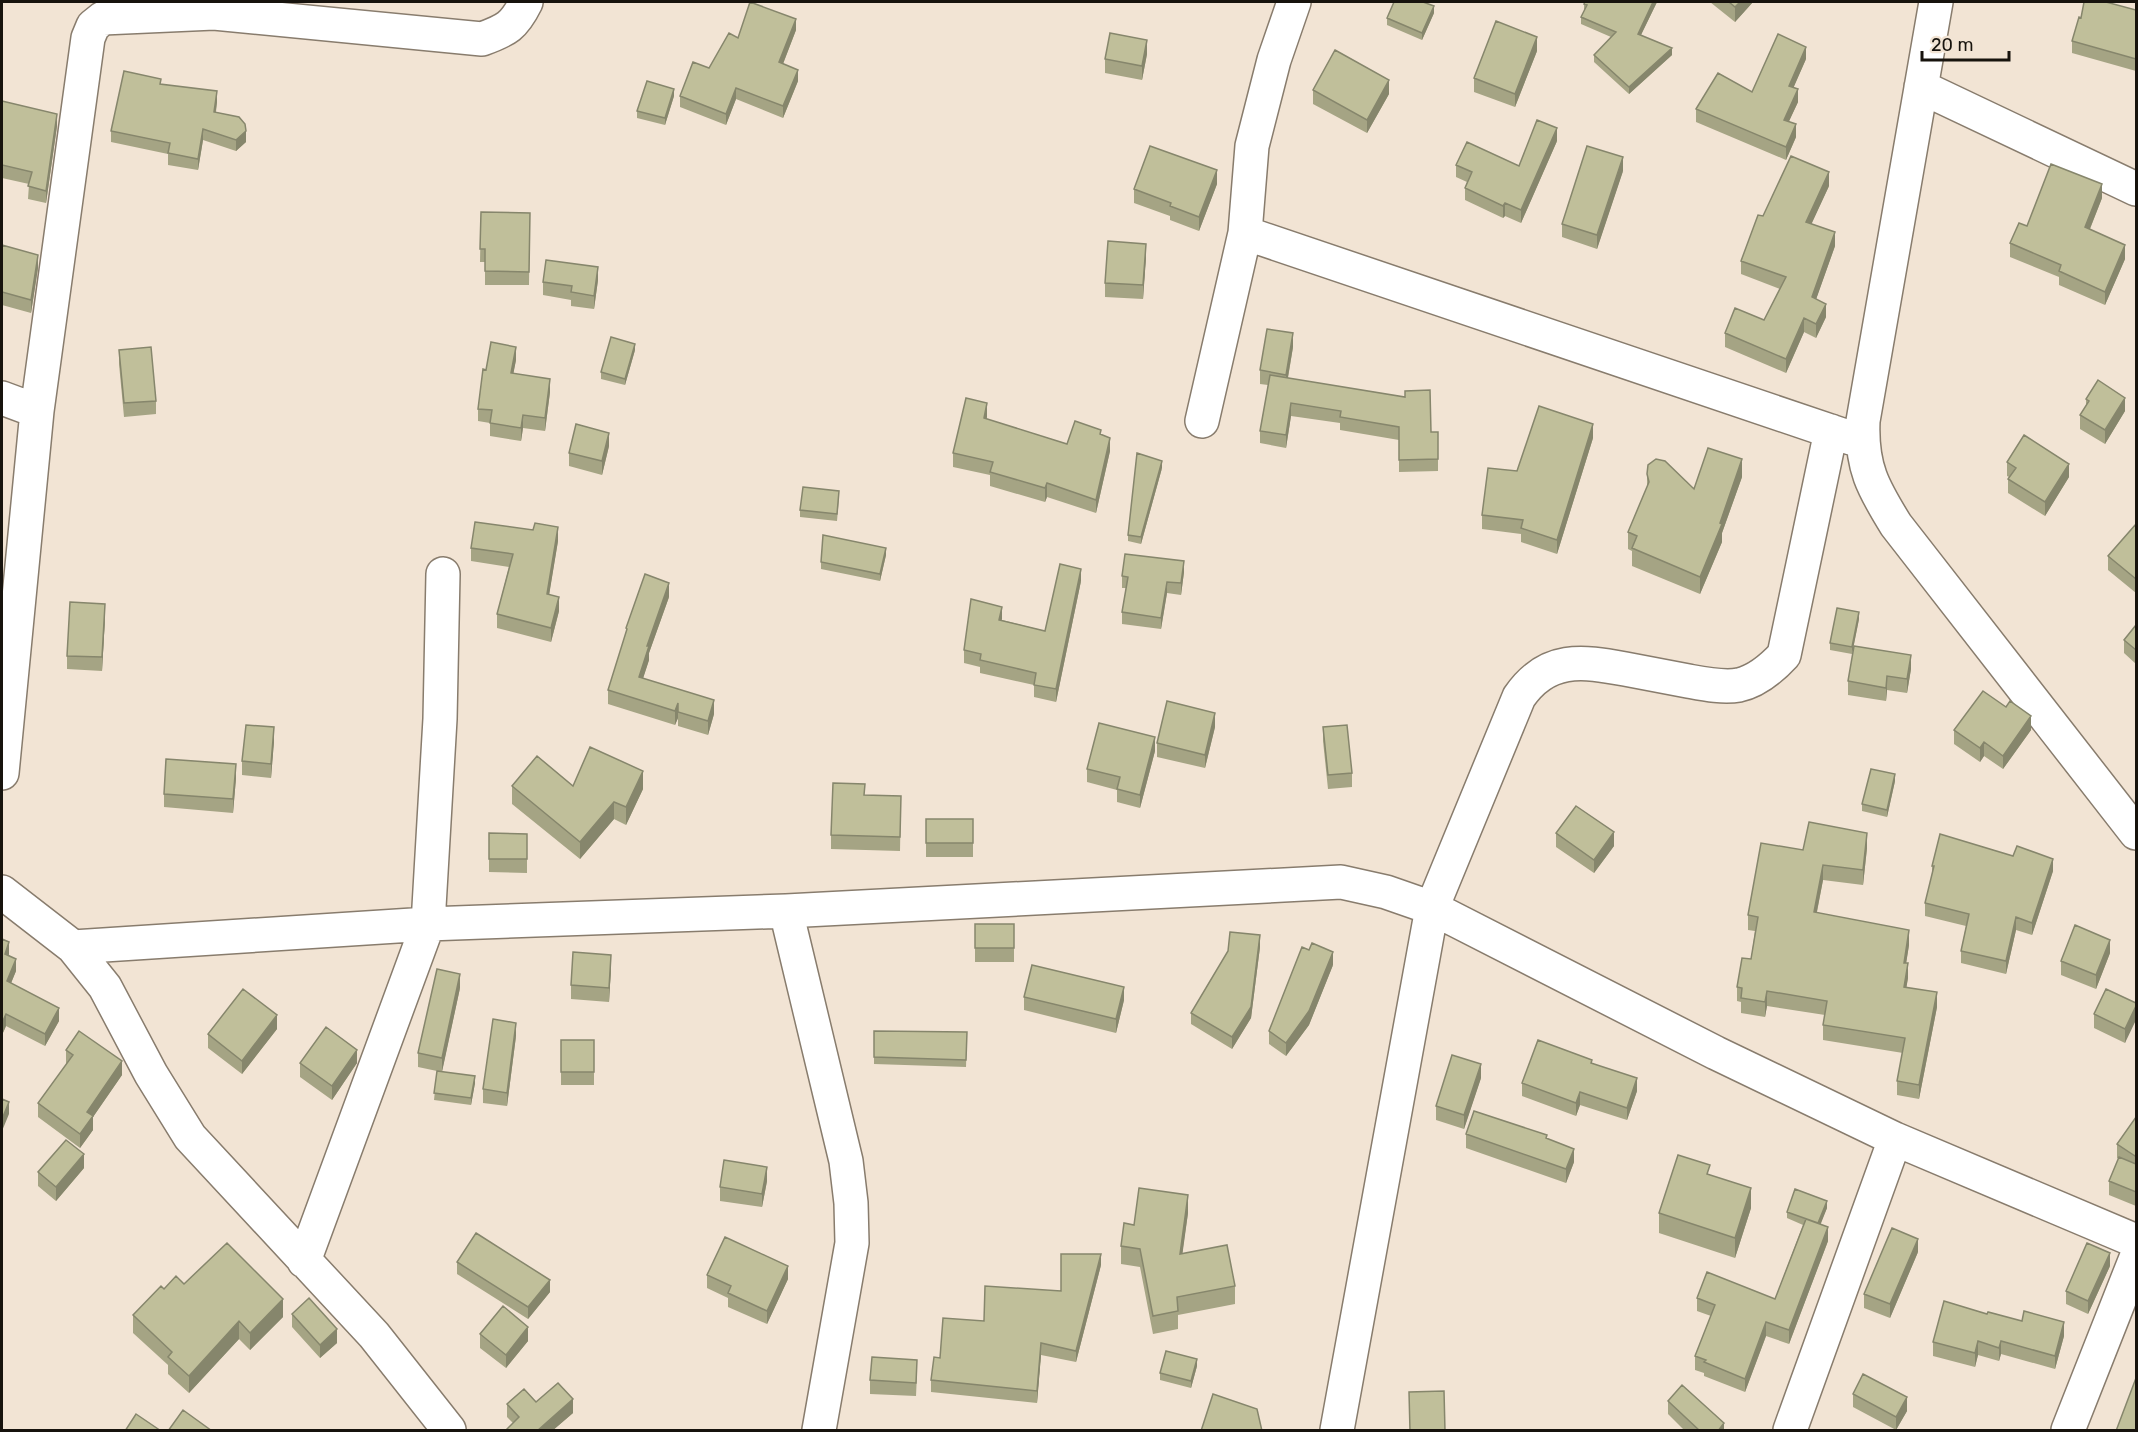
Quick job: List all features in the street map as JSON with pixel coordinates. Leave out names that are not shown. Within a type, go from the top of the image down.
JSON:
[{"type":"street","points":[[2,773],[37,411],[88,38],[93,26],[103,18],[214,7],[482,39],[505,31],[520,15],[526,2]]},
{"type":"street","points":[[1202,421],[1245,232],[1252,146],[1274,60],[1294,2]]},
{"type":"street","points":[[1936,2],[1863,421],[1862,442],[1866,468],[1877,494],[1896,525],[2136,833]]},
{"type":"street","points":[[1921,87],[2136,189]]},
{"type":"street","points":[[1245,232],[1862,442]]},
{"type":"street","points":[[2,398],[37,411]]},
{"type":"street","points":[[1337,1431],[1432,908],[1519,698],[1529,683],[1539,675],[1556,667],[1576,662],[1600,664],[1708,685],[1738,685],[1772,668],[1784,655],[1831,431]]},
{"type":"street","points":[[304,1261],[428,924],[440,718],[443,574]]},
{"type":"street","points":[[73,947],[428,924],[786,911],[1341,882],[1386,892],[1432,908],[1716,1053],[1895,1139],[2136,1241]]},
{"type":"street","points":[[2,892],[73,947],[105,987],[151,1074],[190,1137],[374,1335],[449,1431]]},
{"type":"street","points":[[786,911],[846,1161],[851,1203],[852,1243],[819,1431]]},
{"type":"street","points":[[1790,1431],[1895,1139]]},
{"type":"street","points":[[2068,1431],[2136,1258]]},
{"type":"building","points":[[750,2],[796,19],[779,62],[798,70],[783,106],[736,88],[726,114],[680,96],[693,62],[709,68],[729,33],[738,38]]},
{"type":"building","points":[[1394,2],[1423,2],[1434,6],[1422,33],[1387,18]]},
{"type":"building","points":[[1585,2],[1653,2],[1638,34],[1672,48],[1629,87],[1594,55],[1616,32],[1581,17],[1587,5],[1584,4]]},
{"type":"building","points":[[1729,2],[1740,2],[1735,7]]},
{"type":"building","points":[[2084,2],[2106,2],[2136,10],[2136,59],[2072,41],[2079,17],[2081,18]]},
{"type":"building","points":[[1496,21],[1537,37],[1515,94],[1474,78]]},
{"type":"building","points":[[1110,33],[1147,40],[1142,66],[1105,59]]},
{"type":"building","points":[[1778,34],[1806,47],[1789,86],[1798,89],[1784,120],[1796,124],[1786,147],[1696,109],[1718,73],[1752,92]]},
{"type":"building","points":[[1335,50],[1389,80],[1367,120],[1313,90]]},
{"type":"building","points":[[124,71],[161,79],[160,84],[217,91],[214,112],[239,117],[245,124],[246,131],[236,140],[203,129],[198,159],[168,153],[170,143],[111,131]]},
{"type":"building","points":[[647,81],[674,89],[665,118],[637,111]]},
{"type":"building","points":[[2,101],[57,114],[46,191],[28,186],[32,172],[2,165]]},
{"type":"building","points":[[1537,120],[1557,128],[1521,210],[1505,203],[1503,206],[1465,188],[1472,172],[1456,165],[1467,142],[1519,166]]},
{"type":"building","points":[[1150,146],[1217,170],[1199,217],[1134,189]]},
{"type":"building","points":[[1587,146],[1623,157],[1597,235],[1562,224]]},
{"type":"building","points":[[1791,156],[1829,172],[1806,222],[1835,232],[1812,297],[1826,304],[1816,324],[1804,318],[1786,359],[1725,333],[1735,308],[1764,320],[1786,277],[1741,261],[1758,215],[1763,216]]},
{"type":"building","points":[[2051,164],[2102,184],[2085,227],[2125,245],[2105,292],[2059,271],[2061,265],[2010,243],[2019,223],[2027,226]]},
{"type":"building","points":[[481,212],[530,213],[529,272],[485,271],[485,249],[480,249]]},
{"type":"building","points":[[1108,241],[1146,244],[1143,285],[1105,283]]},
{"type":"building","points":[[2,245],[38,255],[31,300],[2,292]]},
{"type":"building","points":[[546,260],[598,267],[594,296],[571,292],[572,286],[543,282]]},
{"type":"building","points":[[1267,329],[1293,333],[1286,375],[1260,370]]},
{"type":"building","points":[[611,337],[635,344],[625,379],[601,372]]},
{"type":"building","points":[[491,342],[516,347],[511,373],[550,379],[545,418],[523,415],[521,428],[490,423],[492,410],[478,409],[483,369],[486,370]]},
{"type":"building","points":[[151,347],[156,401],[124,403],[119,350]]},
{"type":"building","points":[[1270,375],[1405,397],[1405,391],[1430,390],[1431,432],[1438,432],[1438,459],[1399,460],[1399,427],[1340,417],[1341,411],[1291,403],[1286,435],[1260,431]]},
{"type":"building","points":[[2098,380],[2125,398],[2105,430],[2080,415],[2089,401],[2086,399]]},
{"type":"building","points":[[966,398],[987,403],[984,418],[1067,444],[1075,421],[1101,430],[1100,434],[1110,438],[1096,500],[1047,483],[1045,488],[990,472],[993,462],[953,453]]},
{"type":"building","points":[[1539,406],[1593,424],[1557,540],[1521,528],[1523,520],[1482,515],[1488,468],[1517,471]]},
{"type":"building","points":[[576,424],[609,433],[602,461],[569,453]]},
{"type":"building","points":[[2024,435],[2069,464],[2045,502],[2008,479],[2016,468],[2007,462]]},
{"type":"building","points":[[1708,448],[1742,459],[1720,523],[1722,524],[1700,577],[1632,548],[1637,536],[1628,532],[1649,482],[1648,465],[1656,459],[1665,461],[1694,489]]},
{"type":"building","points":[[1137,453],[1162,461],[1141,537],[1128,535]]},
{"type":"building","points":[[803,487],[839,491],[837,514],[800,510]]},
{"type":"building","points":[[475,522],[533,530],[535,523],[558,527],[547,594],[559,597],[551,628],[497,614],[513,554],[471,548]]},
{"type":"building","points":[[2136,524],[2136,579],[2108,556]]},
{"type":"building","points":[[823,535],[886,548],[880,574],[821,562]]},
{"type":"building","points":[[1125,554],[1184,561],[1181,583],[1167,582],[1161,618],[1122,612],[1128,577],[1122,576]]},
{"type":"building","points":[[1060,564],[1081,569],[1056,689],[1034,685],[1036,673],[980,660],[981,654],[964,650],[971,599],[1002,607],[999,620],[1045,631]]},
{"type":"building","points":[[645,574],[669,583],[647,646],[649,646],[639,677],[714,700],[708,721],[678,712],[678,703],[675,711],[608,690]]},
{"type":"building","points":[[70,602],[105,604],[102,657],[67,656]]},
{"type":"building","points":[[1837,608],[1859,612],[1852,647],[1830,643]]},
{"type":"building","points":[[2136,625],[2136,650],[2124,640]]},
{"type":"building","points":[[1854,646],[1911,655],[1907,679],[1887,676],[1886,688],[1848,681]]},
{"type":"building","points":[[1983,691],[2006,707],[2010,701],[2031,716],[2003,756],[1984,742],[1980,748],[1954,730]]},
{"type":"building","points":[[1167,701],[1215,713],[1205,755],[1157,743]]},
{"type":"building","points":[[1099,723],[1155,737],[1140,795],[1117,789],[1120,777],[1087,769]]},
{"type":"building","points":[[246,725],[274,727],[271,764],[242,761]]},
{"type":"building","points":[[1347,725],[1352,773],[1328,775],[1323,727]]},
{"type":"building","points":[[590,747],[643,771],[626,807],[614,802],[580,842],[512,786],[537,756],[573,786]]},
{"type":"building","points":[[166,759],[236,764],[233,799],[164,794]]},
{"type":"building","points":[[1871,769],[1895,774],[1887,810],[1862,804]]},
{"type":"building","points":[[833,783],[865,784],[864,795],[901,796],[900,837],[831,835]]},
{"type":"building","points":[[1576,806],[1614,832],[1594,860],[1556,833]]},
{"type":"building","points":[[926,819],[973,819],[973,843],[926,843]]},
{"type":"building","points":[[1809,822],[1867,833],[1863,870],[1823,865],[1814,912],[1909,930],[1904,963],[1908,963],[1904,987],[1937,992],[1919,1085],[1897,1081],[1905,1038],[1823,1025],[1827,1001],[1767,991],[1765,1002],[1741,998],[1742,988],[1737,987],[1742,958],[1751,959],[1758,917],[1748,915],[1761,843],[1803,850]]},
{"type":"building","points":[[489,833],[527,834],[527,859],[489,859]]},
{"type":"building","points":[[1940,834],[2013,856],[2017,846],[2053,859],[2032,923],[2016,917],[2006,961],[1961,951],[1969,914],[1925,903]]},
{"type":"building","points":[[975,924],[1014,924],[1014,948],[975,948]]},
{"type":"building","points":[[2075,925],[2110,940],[2096,975],[2061,961]]},
{"type":"building","points":[[1230,932],[1260,935],[1251,1007],[1232,1037],[1191,1013],[1228,951]]},
{"type":"building","points":[[2,939],[9,942],[5,954],[16,959],[7,981],[59,1008],[45,1034],[6,1014],[2,1023]]},
{"type":"building","points":[[1312,943],[1333,952],[1309,1011],[1286,1043],[1269,1031],[1302,947],[1309,950]]},
{"type":"building","points":[[573,952],[611,955],[609,988],[571,985]]},
{"type":"building","points":[[1032,965],[1124,987],[1116,1019],[1024,997]]},
{"type":"building","points":[[437,969],[460,974],[442,1058],[418,1053]]},
{"type":"building","points":[[243,989],[277,1015],[242,1061],[208,1034]]},
{"type":"building","points":[[2106,989],[2136,1003],[2125,1029],[2094,1014]]},
{"type":"building","points":[[493,1019],[516,1023],[507,1093],[483,1089]]},
{"type":"building","points":[[326,1027],[357,1050],[332,1086],[300,1063]]},
{"type":"building","points":[[79,1031],[122,1061],[87,1112],[93,1116],[80,1134],[38,1103],[73,1055],[66,1050]]},
{"type":"building","points":[[874,1031],[967,1032],[966,1060],[874,1057]]},
{"type":"building","points":[[561,1040],[594,1040],[594,1072],[561,1072]]},
{"type":"building","points":[[1538,1040],[1592,1060],[1591,1063],[1637,1078],[1627,1108],[1580,1092],[1576,1103],[1522,1083]]},
{"type":"building","points":[[1452,1055],[1481,1064],[1464,1115],[1436,1106]]},
{"type":"building","points":[[437,1071],[475,1076],[471,1098],[434,1093]]},
{"type":"building","points":[[2,1099],[9,1102],[2,1119]]},
{"type":"building","points":[[1474,1111],[1547,1135],[1546,1138],[1574,1149],[1566,1169],[1466,1134]]},
{"type":"building","points":[[2136,1117],[2136,1154],[2135,1156],[2117,1144]]},
{"type":"building","points":[[66,1140],[84,1154],[56,1187],[38,1172]]},
{"type":"building","points":[[1678,1155],[1710,1165],[1707,1174],[1751,1188],[1735,1238],[1659,1213]]},
{"type":"building","points":[[2119,1157],[2136,1164],[2136,1192],[2109,1181]]},
{"type":"building","points":[[724,1160],[767,1167],[762,1194],[720,1187]]},
{"type":"building","points":[[1139,1188],[1188,1195],[1180,1254],[1227,1245],[1235,1286],[1177,1297],[1178,1311],[1153,1316],[1140,1249],[1121,1246],[1124,1223],[1134,1225]]},
{"type":"building","points":[[1795,1189],[1827,1201],[1818,1223],[1787,1212]]},
{"type":"building","points":[[1806,1219],[1828,1227],[1789,1330],[1766,1322],[1745,1379],[1695,1356],[1715,1305],[1697,1298],[1707,1272],[1775,1299]]},
{"type":"building","points":[[1892,1228],[1918,1239],[1890,1304],[1864,1294]]},
{"type":"building","points":[[476,1233],[550,1280],[528,1307],[457,1262]]},
{"type":"building","points":[[725,1237],[788,1266],[767,1311],[728,1293],[731,1286],[707,1275]]},
{"type":"building","points":[[227,1243],[283,1299],[250,1333],[239,1321],[189,1376],[168,1357],[172,1352],[133,1315],[161,1286],[164,1289],[176,1276],[184,1284]]},
{"type":"building","points":[[2087,1243],[2110,1253],[2088,1301],[2066,1291]]},
{"type":"building","points":[[1061,1254],[1101,1254],[1076,1351],[1041,1343],[1037,1391],[931,1380],[934,1357],[940,1358],[943,1318],[984,1321],[985,1286],[1061,1291]]},
{"type":"building","points":[[309,1298],[337,1329],[320,1345],[292,1314]]},
{"type":"building","points":[[1944,1301],[1987,1314],[1988,1312],[2022,1321],[2024,1311],[2064,1322],[2055,1356],[2001,1341],[1999,1348],[1978,1341],[1975,1353],[1933,1342]]},
{"type":"building","points":[[503,1306],[528,1327],[506,1355],[480,1334]]},
{"type":"building","points":[[1166,1351],[1197,1359],[1191,1381],[1160,1373]]},
{"type":"building","points":[[872,1357],[917,1360],[916,1383],[870,1380]]},
{"type":"building","points":[[1863,1374],[1907,1397],[1896,1417],[1853,1394]]},
{"type":"building","points":[[2136,1378],[2136,1431],[2116,1431]]},
{"type":"building","points":[[558,1383],[573,1399],[537,1431],[505,1431],[519,1417],[507,1404],[524,1389],[536,1402]]},
{"type":"building","points":[[1682,1385],[1724,1423],[1718,1431],[1700,1431],[1668,1401]]},
{"type":"building","points":[[1444,1391],[1445,1431],[1410,1431],[1409,1392]]},
{"type":"building","points":[[1213,1394],[1257,1409],[1262,1431],[1201,1431]]},
{"type":"building","points":[[183,1410],[212,1431],[168,1431]]},
{"type":"building","points":[[136,1414],[161,1431],[125,1431]]}]
